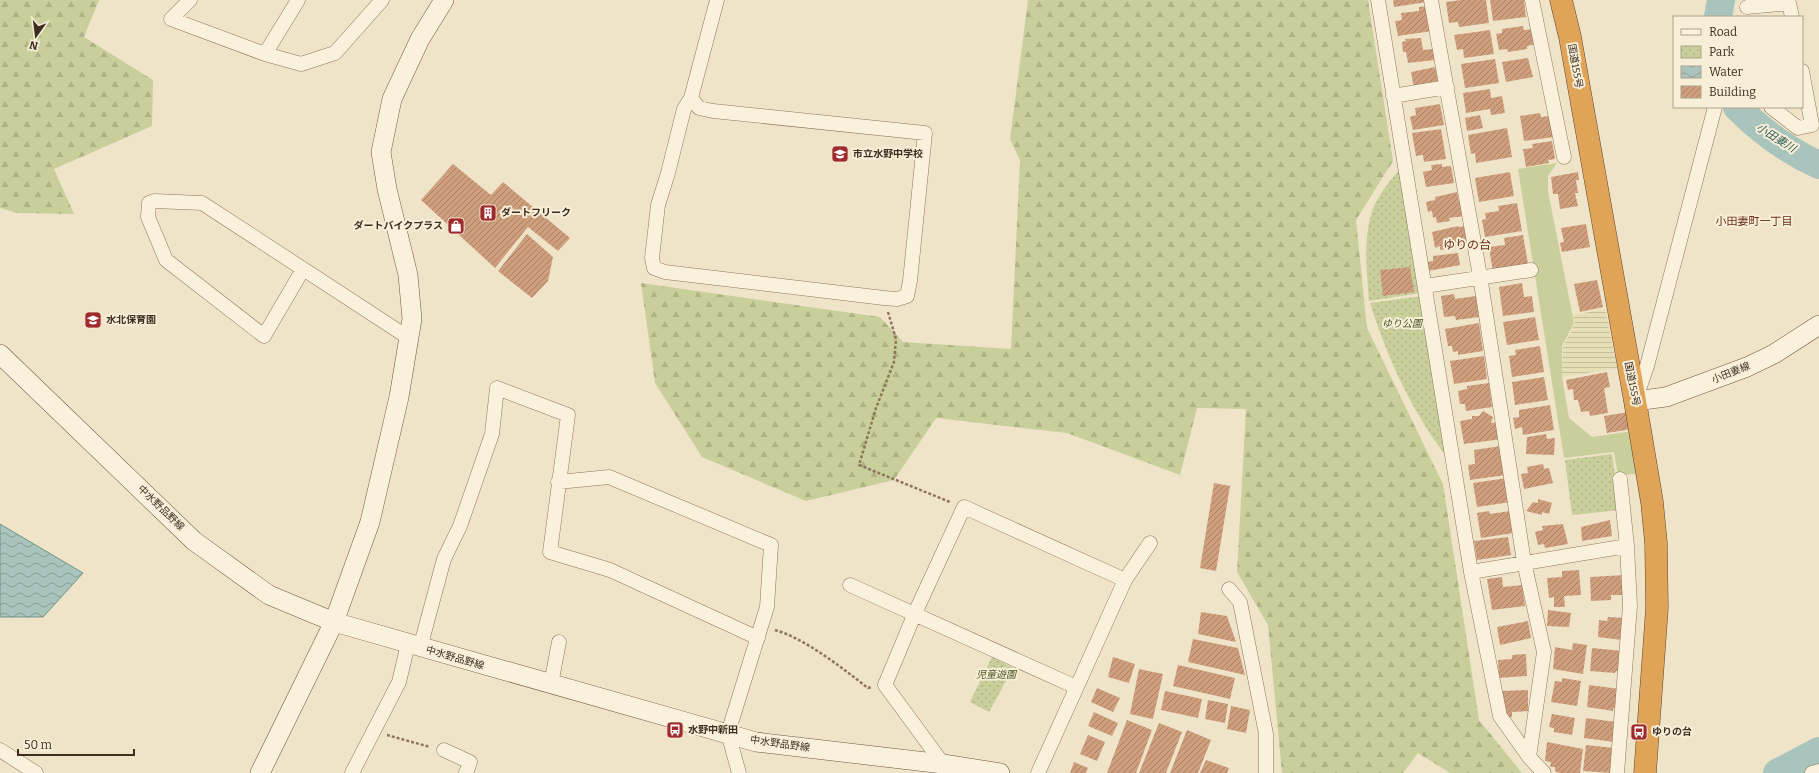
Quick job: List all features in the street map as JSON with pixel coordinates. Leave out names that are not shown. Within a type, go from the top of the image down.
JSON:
[{"type":"highway","name":"国道155号","points":[[1561,0],[1570,37],[1652,502],[1657,572],[1657,608],[1645,773]]},
{"type":"main road","points":[[260,773],[334,622],[370,522],[399,397],[412,319],[408,275],[387,190],[381,152],[392,99],[420,39],[444,0]]},
{"type":"main road","name":"小田妻線","points":[[1635,401],[1666,397],[1741,369],[1774,354],[1819,325]]},
{"type":"main road","name":"中水野品野線","points":[[0,354],[194,541],[269,595],[334,622],[414,646],[756,742],[943,764],[1000,773]]},
{"type":"street","points":[[190,0],[172,19],[265,54],[300,64],[334,53],[382,0]]},
{"type":"street","points":[[265,54],[298,0]]},
{"type":"street","points":[[691,98],[699,108],[713,111],[925,133],[910,281],[907,296],[898,299],[884,298],[672,273],[654,268],[652,258],[658,205],[668,173],[684,108],[691,98],[717,0]]},
{"type":"street","points":[[1378,0],[1471,572],[1500,716],[1529,757],[1544,773]]},
{"type":"street","points":[[1431,0],[1480,276],[1524,562],[1544,652],[1529,757]]},
{"type":"street","points":[[1532,0],[1564,156]]},
{"type":"street","points":[[1746,8],[1789,2],[1792,16]]},
{"type":"street","points":[[1771,108],[1798,128],[1812,125],[1803,76]]},
{"type":"street","points":[[1393,96],[1447,87]]},
{"type":"street","points":[[1635,401],[1647,366],[1715,108]]},
{"type":"street","points":[[302,271],[264,336],[166,260],[148,218],[149,203],[154,201],[202,203],[409,338]]},
{"type":"street","points":[[1425,286],[1480,276],[1531,270]]},
{"type":"street","points":[[352,773],[399,682],[414,646],[444,559],[460,526],[492,434],[497,388],[568,415],[550,552],[610,570],[760,632]]},
{"type":"street","points":[[558,482],[609,477],[771,545],[767,607],[728,733],[739,773]]},
{"type":"street","points":[[1617,773],[1630,606],[1627,546],[1620,479]]},
{"type":"street","points":[[943,764],[884,685],[915,613],[964,507],[1125,580]]},
{"type":"street","points":[[1038,773],[1125,580],[1150,542]]},
{"type":"street","points":[[1471,572],[1627,546]]},
{"type":"street","points":[[850,585],[915,613],[1076,687]]},
{"type":"street","points":[[1229,589],[1240,602],[1266,734],[1266,773]]},
{"type":"street","points":[[551,684],[559,642]]},
{"type":"street","points":[[0,750],[36,773]]},
{"type":"street","points":[[444,750],[470,762],[466,773]]},
{"type":"street","points":[[1812,773],[1819,771]]},
{"type":"path","points":[[884,298],[896,339],[894,362],[876,408],[859,465],[964,507]]},
{"type":"path","points":[[760,632],[784,632],[833,661],[868,688],[884,685]]},
{"type":"path","points":[[373,732],[444,750]]},
{"type":"shaded area","points":[[1605,309],[1617,368],[1562,377],[1563,347],[1575,323],[1573,315]]},
{"type":"green space","points":[[0,0],[99,0],[84,37],[153,80],[152,126],[54,169],[74,214],[17,213],[0,208]]},
{"type":"green space","points":[[1028,0],[1368,0],[1393,161],[1356,220],[1367,328],[1443,484],[1479,720],[1522,773],[1450,773],[1418,753],[1403,773],[1282,773],[1268,625],[1237,572],[1246,409],[1197,408],[1180,475],[1067,433],[936,418],[894,480],[806,501],[702,457],[655,383],[641,283],[880,317],[903,342],[1011,349],[1020,160],[1010,139]]},
{"type":"green space","points":[[1410,159],[1421,293],[1369,301],[1366,247],[1371,215],[1382,192]]},
{"type":"green space","points":[[1557,163],[1548,176],[1548,191],[1574,323],[1562,346],[1562,377],[1569,418],[1592,437],[1633,431],[1640,473],[1618,476],[1614,452],[1564,458],[1518,169]]},
{"type":"green space","name":"ゆり公園","points":[[1422,296],[1446,456],[1411,402],[1401,382],[1384,343],[1370,303]]},
{"type":"green space","points":[[1612,454],[1620,510],[1572,515],[1565,460]]},
{"type":"green space","name":"児童遊園","points":[[992,657],[1013,668],[989,712],[970,702]]},
{"type":"water","points":[[0,524],[83,573],[43,617],[0,617]]},
{"type":"building","points":[[1393,0],[1427,0],[1427,2],[1394,7]]},
{"type":"building","points":[[1461,0],[1486,0],[1489,23],[1459,27],[1458,22],[1449,23],[1446,2]]},
{"type":"building","points":[[1490,0],[1524,0],[1526,17],[1493,21]]},
{"type":"building","points":[[1428,6],[1432,31],[1398,36],[1395,21],[1402,20],[1401,13],[1419,11],[1419,7]]},
{"type":"building","points":[[1523,26],[1524,30],[1534,29],[1537,44],[1527,46],[1527,49],[1508,52],[1507,49],[1499,50],[1496,34],[1502,33],[1502,29]]},
{"type":"building","points":[[1490,30],[1494,54],[1464,58],[1463,49],[1457,50],[1454,35]]},
{"type":"building","points":[[1421,38],[1423,50],[1433,49],[1435,60],[1408,63],[1406,52],[1403,52],[1402,42],[1406,41],[1405,39]]},
{"type":"building","points":[[1528,58],[1533,77],[1506,82],[1502,62]]},
{"type":"building","points":[[1495,59],[1499,83],[1465,88],[1461,64]]},
{"type":"building","points":[[1435,67],[1439,85],[1414,89],[1411,72]]},
{"type":"building","points":[[1490,89],[1491,98],[1502,96],[1505,113],[1491,115],[1490,109],[1466,113],[1463,93]]},
{"type":"building","points":[[1440,104],[1444,125],[1413,130],[1410,117],[1416,115],[1415,108]]},
{"type":"building","points":[[1540,113],[1541,117],[1551,116],[1554,137],[1524,141],[1520,116]]},
{"type":"building","points":[[1480,115],[1483,128],[1467,131],[1465,118]]},
{"type":"building","points":[[1507,128],[1512,157],[1476,163],[1475,153],[1471,154],[1468,135]]},
{"type":"building","points":[[1441,129],[1446,159],[1424,162],[1423,155],[1416,156],[1412,133]]},
{"type":"building","points":[[1552,141],[1555,159],[1548,160],[1549,163],[1526,167],[1523,149],[1533,148],[1532,144]]},
{"type":"building","name":"ダートフリーク","points":[[453,164],[491,195],[503,182],[570,238],[558,251],[528,227],[495,268],[421,200]]},
{"type":"building","points":[[1442,164],[1442,167],[1451,166],[1454,183],[1426,187],[1423,172],[1432,170],[1431,165]]},
{"type":"building","points":[[1510,172],[1514,196],[1479,202],[1475,178]]},
{"type":"building","points":[[1578,172],[1579,180],[1576,180],[1578,193],[1575,193],[1578,206],[1560,209],[1558,194],[1553,194],[1551,177]]},
{"type":"building","points":[[1457,192],[1459,201],[1462,200],[1465,216],[1449,218],[1450,221],[1437,223],[1436,217],[1433,218],[1432,211],[1428,212],[1426,202],[1435,200],[1435,197]]},
{"type":"building","points":[[1517,203],[1522,231],[1485,237],[1482,220],[1486,219],[1485,213],[1499,211],[1498,206]]},
{"type":"building","points":[[1586,224],[1590,247],[1562,252],[1560,243],[1564,242],[1561,228]]},
{"type":"building","points":[[1458,226],[1465,226],[1468,245],[1440,250],[1440,246],[1435,248],[1432,232]]},
{"type":"building","points":[[527,234],[553,257],[548,281],[532,298],[498,271]]},
{"type":"building","points":[[1523,235],[1528,264],[1493,273],[1489,247],[1505,245],[1504,238]]},
{"type":"building","points":[[1458,253],[1460,265],[1428,271],[1427,262],[1433,261],[1433,256]]},
{"type":"building","points":[[1410,267],[1414,292],[1383,296],[1380,270]]},
{"type":"building","points":[[1597,280],[1603,307],[1580,312],[1574,284]]},
{"type":"building","points":[[1522,283],[1524,297],[1532,296],[1534,312],[1503,316],[1499,287]]},
{"type":"building","points":[[1454,294],[1455,299],[1476,296],[1479,317],[1456,320],[1455,316],[1444,317],[1441,296]]},
{"type":"building","points":[[1535,317],[1539,340],[1507,345],[1503,322]]},
{"type":"building","points":[[1479,323],[1483,351],[1458,355],[1458,351],[1453,352],[1452,346],[1448,346],[1445,329]]},
{"type":"building","points":[[1540,346],[1544,372],[1512,377],[1509,356],[1516,355],[1515,350]]},
{"type":"building","points":[[1484,356],[1487,379],[1454,384],[1450,361]]},
{"type":"building","points":[[1607,372],[1610,387],[1604,388],[1608,413],[1590,416],[1589,411],[1581,412],[1578,400],[1574,400],[1573,389],[1568,390],[1566,380]]},
{"type":"building","points":[[1544,377],[1548,400],[1515,405],[1512,382]]},
{"type":"building","points":[[1489,383],[1492,407],[1466,411],[1465,404],[1460,404],[1458,391],[1467,389],[1467,386]]},
{"type":"building","points":[[1550,405],[1554,430],[1523,435],[1522,427],[1515,429],[1513,418],[1519,417],[1519,410]]},
{"type":"building","points":[[1483,411],[1493,417],[1491,423],[1500,422],[1502,439],[1464,444],[1460,421],[1472,419],[1472,416],[1479,416]]},
{"type":"building","points":[[1629,412],[1632,429],[1607,433],[1604,416]]},
{"type":"building","points":[[1546,434],[1547,439],[1555,438],[1554,455],[1526,454],[1527,437]]},
{"type":"building","points":[[1501,446],[1506,475],[1470,480],[1468,465],[1475,464],[1474,450]]},
{"type":"building","points":[[1543,464],[1544,469],[1549,468],[1553,483],[1524,489],[1521,474],[1528,473],[1527,467]]},
{"type":"building","points":[[1507,478],[1511,502],[1477,507],[1473,483]]},
{"type":"building","points":[[1214,483],[1230,486],[1216,571],[1200,568]]},
{"type":"building","points":[[1538,499],[1552,503],[1549,514],[1542,512],[1542,515],[1526,511],[1533,502],[1538,503]]},
{"type":"building","points":[[1489,511],[1490,514],[1510,511],[1514,533],[1481,538],[1477,513]]},
{"type":"building","points":[[1610,520],[1612,536],[1582,541],[1581,527]]},
{"type":"building","points":[[1563,524],[1568,544],[1545,548],[1544,544],[1538,545],[1535,532],[1543,530],[1542,526]]},
{"type":"building","points":[[1508,537],[1511,555],[1477,560],[1474,541]]},
{"type":"building","points":[[1579,570],[1581,595],[1564,596],[1565,607],[1554,607],[1554,597],[1549,598],[1547,578],[1562,577],[1562,571]]},
{"type":"building","points":[[1625,575],[1626,595],[1611,595],[1611,600],[1591,601],[1590,577]]},
{"type":"building","points":[[1502,577],[1503,587],[1522,585],[1525,606],[1492,610],[1487,579]]},
{"type":"building","points":[[1548,610],[1571,613],[1569,627],[1547,626]]},
{"type":"building","points":[[1201,612],[1227,616],[1236,642],[1198,634]]},
{"type":"building","points":[[1608,617],[1624,618],[1622,640],[1598,637],[1599,620],[1607,621]]},
{"type":"building","points":[[1528,621],[1531,638],[1500,645],[1497,627]]},
{"type":"building","points":[[1193,639],[1238,648],[1245,675],[1188,662]]},
{"type":"building","points":[[1573,643],[1587,645],[1583,674],[1553,669],[1555,647],[1572,650]]},
{"type":"building","points":[[1592,648],[1623,651],[1621,671],[1616,671],[1615,673],[1590,671]]},
{"type":"building","points":[[1526,654],[1527,676],[1499,678],[1498,660],[1512,659],[1512,655]]},
{"type":"building","points":[[1113,657],[1135,664],[1129,683],[1108,677]]},
{"type":"building","points":[[1178,665],[1235,678],[1230,699],[1173,686]]},
{"type":"building","points":[[1139,669],[1163,674],[1153,719],[1130,714]]},
{"type":"building","points":[[1562,678],[1581,681],[1577,706],[1551,702],[1555,681],[1562,682]]},
{"type":"building","points":[[1589,685],[1620,689],[1618,709],[1613,708],[1613,711],[1587,707]]},
{"type":"building","points":[[1097,688],[1120,698],[1113,712],[1091,702]]},
{"type":"building","points":[[1528,690],[1528,711],[1512,712],[1512,717],[1504,717],[1502,691]]},
{"type":"building","points":[[1165,691],[1202,699],[1198,718],[1161,710]]},
{"type":"building","points":[[1208,700],[1228,704],[1225,723],[1205,719]]},
{"type":"building","points":[[1231,706],[1250,710],[1246,733],[1227,729]]},
{"type":"building","points":[[1094,712],[1118,723],[1112,736],[1088,726]]},
{"type":"building","points":[[1552,714],[1575,718],[1572,735],[1554,732],[1554,728],[1549,727]]},
{"type":"building","points":[[1586,718],[1616,722],[1614,742],[1584,738]]},
{"type":"building","points":[[1127,720],[1152,730],[1136,773],[1107,773]]},
{"type":"building","points":[[1159,723],[1182,732],[1166,773],[1139,773]]},
{"type":"building","points":[[1187,730],[1211,740],[1198,773],[1170,773]]},
{"type":"building","points":[[1088,735],[1105,742],[1097,761],[1080,754]]},
{"type":"building","points":[[1547,742],[1583,749],[1580,773],[1559,773],[1555,771],[1555,767],[1550,767],[1551,762],[1545,761]]},
{"type":"building","points":[[1586,745],[1614,748],[1611,773],[1583,771]]},
{"type":"building","points":[[1206,760],[1229,768],[1227,773],[1200,773]]},
{"type":"building","points":[[1074,762],[1088,768],[1086,773],[1070,773]]},
{"type":"waterway","name":"小田妻川","points":[[1718,16],[1721,0]]},
{"type":"waterway","name":"小田妻川","points":[[1738,108],[1775,140],[1819,165]]},
{"type":"waterway","points":[[1777,773],[1819,751]]},
{"type":"place","name":"市立水野中学校","points":[[840,154]]},
{"type":"place","name":"ダートフリーク","points":[[488,213]]},
{"type":"place","name":"ダートバイクプラス","points":[[456,226]]},
{"type":"place","name":"水北保育園","points":[[93,320]]},
{"type":"place","name":"水野中新田","points":[[675,730]]},
{"type":"place","name":"ゆりの台","points":[[1639,732]]},
{"type":"district","name":"小田妻町一丁目","points":[[1754,221]]},
{"type":"district","name":"ゆりの台","points":[[1467,245]]}]
